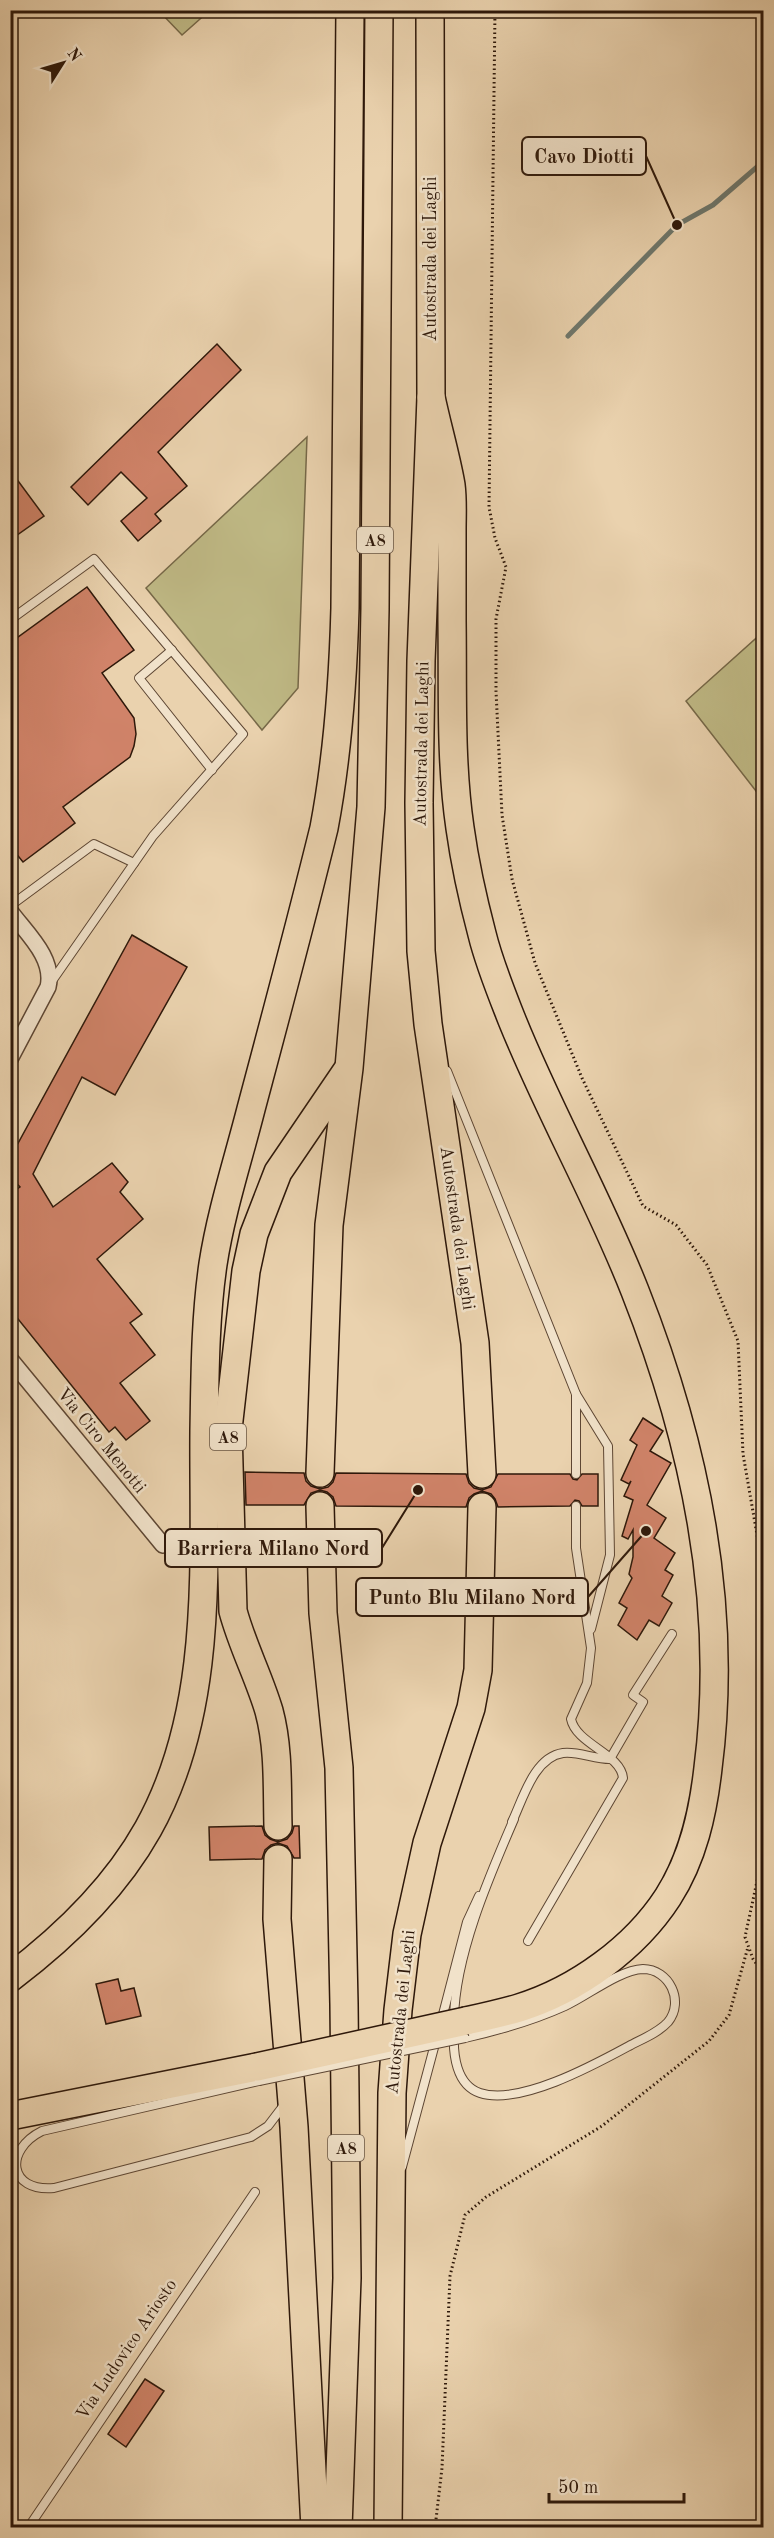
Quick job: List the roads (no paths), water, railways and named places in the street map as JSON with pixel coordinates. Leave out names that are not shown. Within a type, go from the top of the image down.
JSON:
[{"type":"highway","points":[[10,1978],[49,1946],[100,1895],[147,1830],[165,1793],[176,1763],[196,1677],[204,1578],[205,1346],[213,1265],[324,828],[341,708],[345,608],[350,10]]},
{"type":"highway","name":"A8","points":[[320,1473],[329,1225],[349,1068],[371,807],[375,609],[379,10]]},
{"type":"highway","name":"Autostrada dei Laghi","points":[[430,10],[431,397],[419,803],[421,951],[428,1024],[475,1343],[482,1474]]},
{"type":"highway","points":[[10,2116],[258,2074],[466,2030],[559,1991],[598,1969],[649,1922],[669,1895],[684,1866],[704,1804],[715,1703],[711,1588],[699,1504],[684,1435],[662,1363],[630,1278],[527,1056],[483,939],[472,894],[459,825],[455,759],[452,488],[431,397]]},
{"type":"highway","name":"A8","points":[[278,1826],[276,1763],[269,1713],[240,1638],[233,1611],[228,1429],[230,1402],[246,1271],[254,1234],[278,1172],[349,1068]]},
{"type":"highway","name":"A8","points":[[320,1506],[322,1613],[339,1768],[344,2004],[347,2278],[338,2528]]},
{"type":"highway","name":"Autostrada dei Laghi","points":[[388,2528],[392,2093],[398,2010],[407,1934],[427,1843],[471,1708],[478,1670],[482,1507]]},
{"type":"highway","points":[[278,1859],[277,1919],[291,2093],[315,2528]]},
{"type":"street","points":[[10,912],[46,960],[50,977],[48,987],[10,1059]]},
{"type":"street","name":"Via Ciro Menotti","points":[[10,1359],[163,1545]]},
{"type":"lane","points":[[10,620],[94,559],[243,734],[153,836],[48,987]]},
{"type":"lane","points":[[172,650],[139,678],[212,770]]},
{"type":"lane","points":[[10,906],[94,844],[134,863]]},
{"type":"lane","points":[[428,1024],[441,1057]]},
{"type":"lane","points":[[445,1068],[576,1394],[608,1446],[610,1555],[590,1633]]},
{"type":"lane","points":[[576,1394],[576,1474]]},
{"type":"lane","points":[[528,1941],[622,1784],[623,1775],[621,1768],[575,1729],[571,1719],[586,1683],[590,1663],[590,1633],[576,1548],[576,1506]]},
{"type":"lane","points":[[610,1760],[643,1702],[633,1695],[672,1634]]},
{"type":"lane","points":[[390,2212],[468,1922],[534,1776],[549,1759],[564,1753],[610,1760]]},
{"type":"lane","points":[[466,2030],[504,2029],[535,2019],[587,1996],[634,1970],[652,1970],[666,1979],[674,1993],[674,2012],[668,2021],[651,2034],[603,2060],[547,2085],[517,2092],[492,2094],[480,2093],[467,2083],[454,2057],[457,1989],[468,1944],[495,1863],[514,1819]]},
{"type":"lane","points":[[258,2074],[42,2131],[22,2145],[15,2163],[17,2171],[26,2183],[33,2187],[54,2188],[251,2137],[268,2126],[291,2093]]},
{"type":"lane","name":"Via Ludovico Ariosto","points":[[28,2528],[255,2192]]},
{"type":"waterway","points":[[568,336],[677,225],[713,205],[764,161]]},
{"type":"place","name":"Cavo Diotti","points":[[677,225]]},
{"type":"place","name":"Barriera Milano Nord","points":[[418,1490]]},
{"type":"place","name":"Punto Blu Milano Nord","points":[[646,1531]]}]
